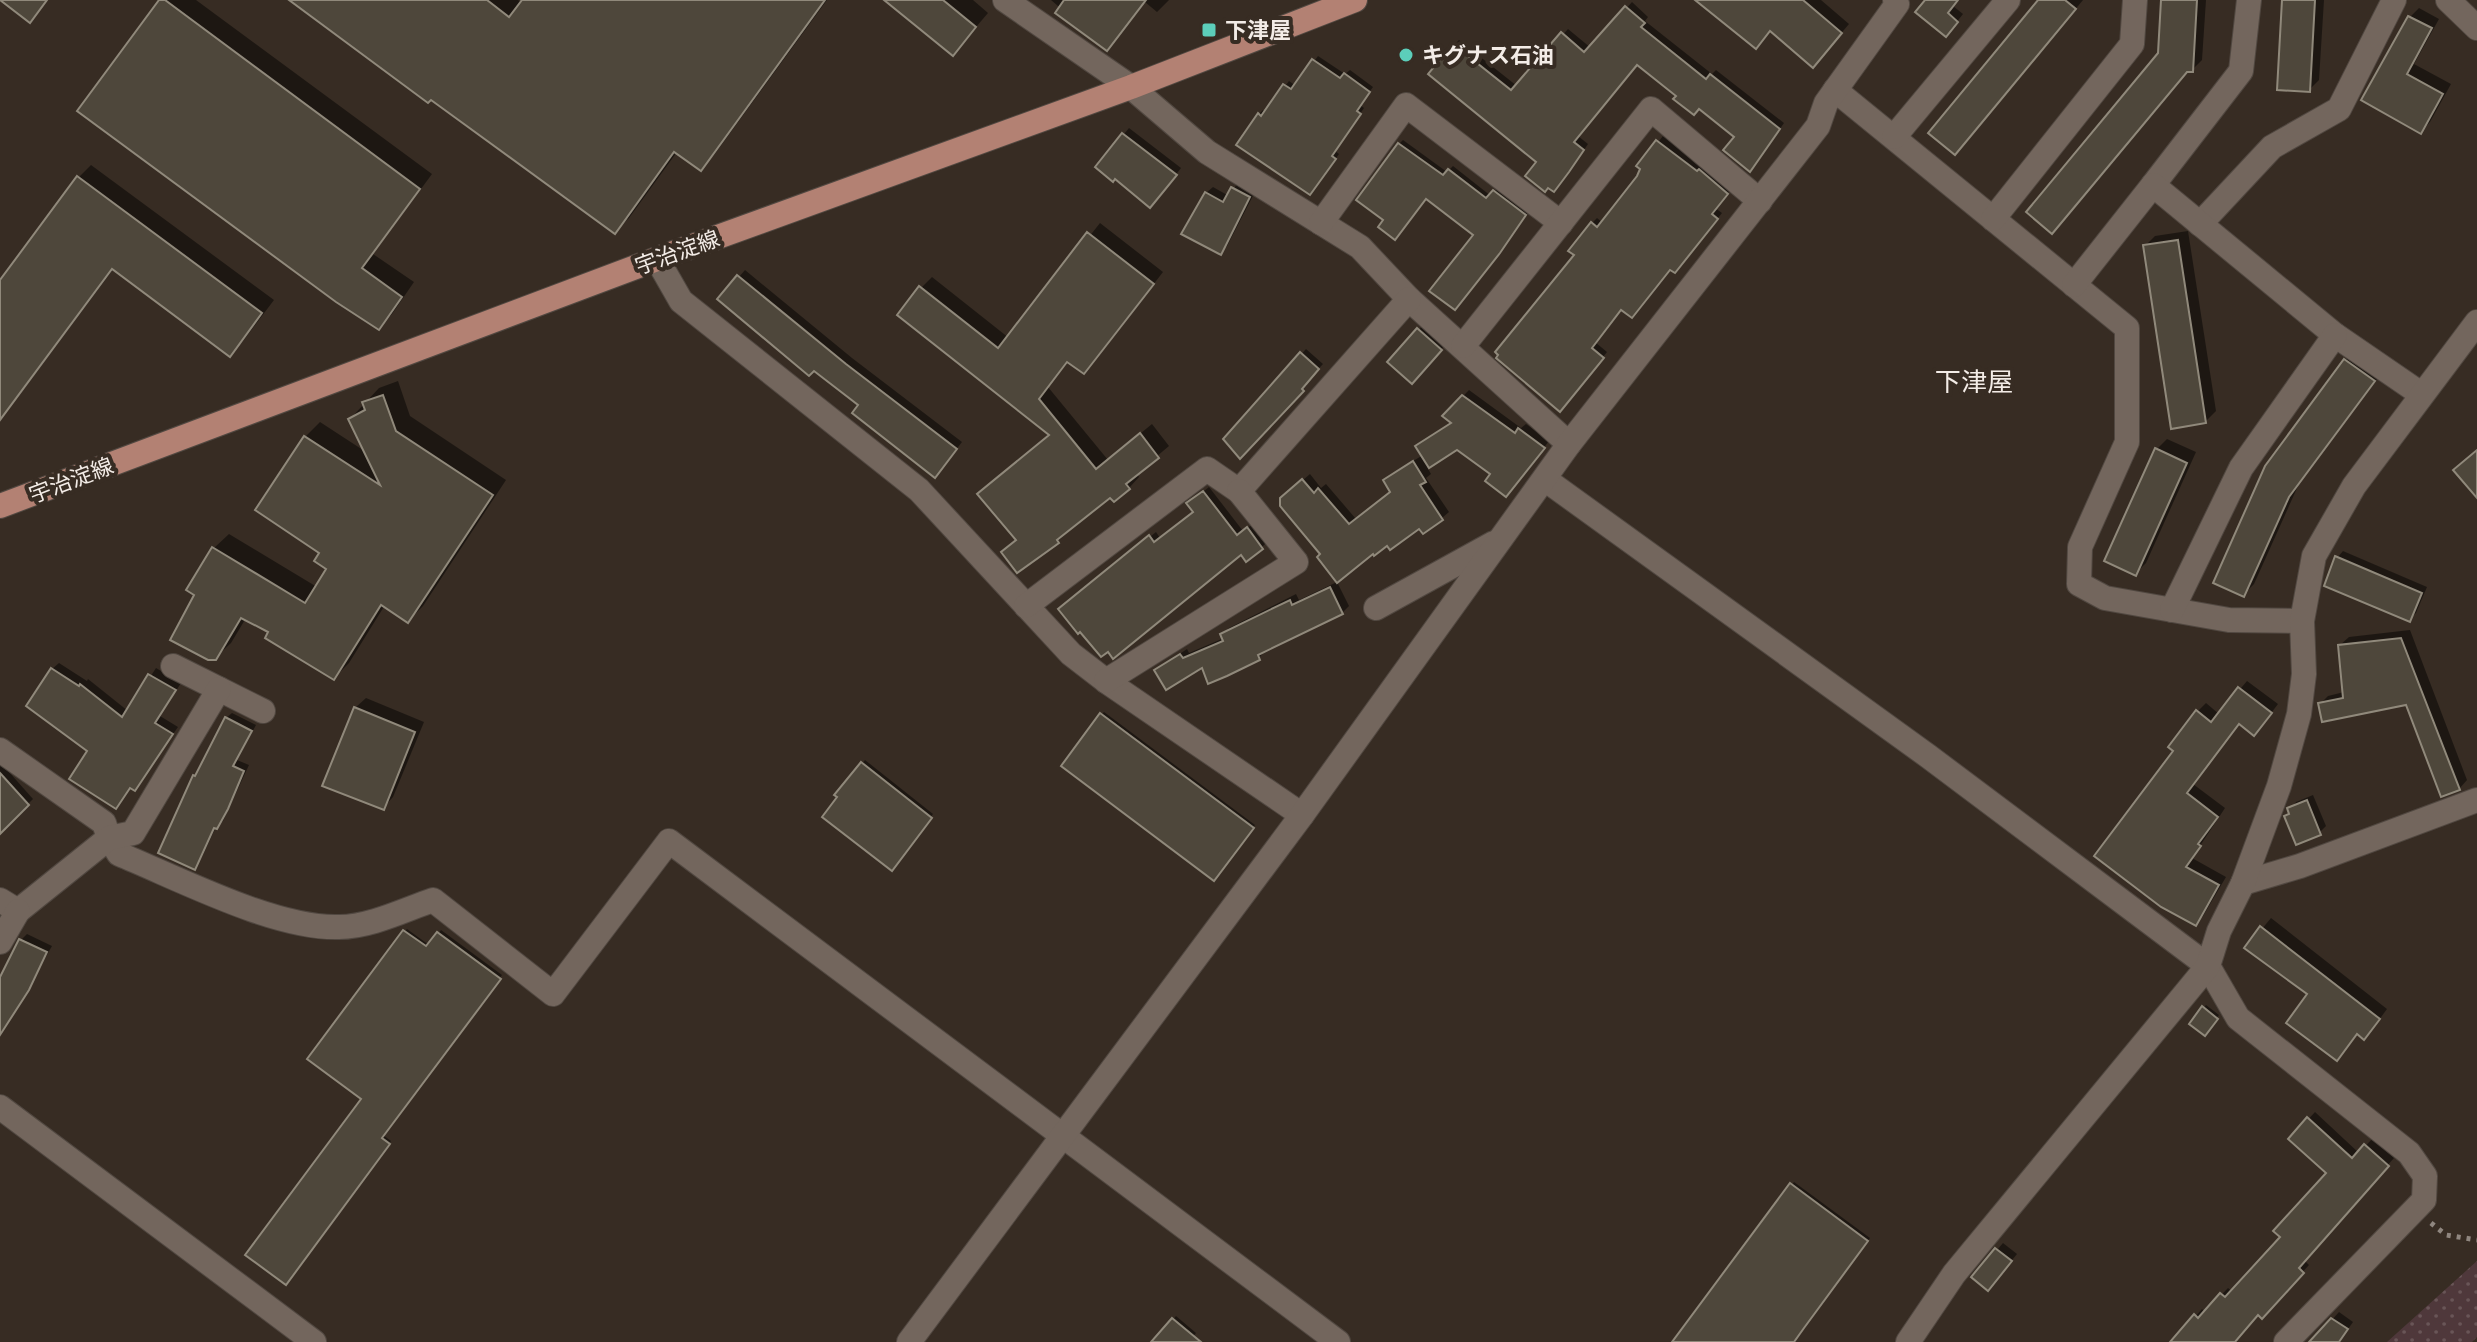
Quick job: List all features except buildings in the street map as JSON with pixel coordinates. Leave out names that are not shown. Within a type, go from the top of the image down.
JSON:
[{"type":"main road","name":"宇治淀線","points":[[0,506],[657,259],[1131,87],[1355,0]]},
{"type":"street","points":[[1005,0],[1131,87],[1207,152],[1360,247],[1409,299],[1569,444]]},
{"type":"street","points":[[909,1342],[1302,815],[1569,444],[1818,126],[1826,103],[1897,4],[1895,0]]},
{"type":"street","points":[[1894,137],[2008,0]]},
{"type":"street","points":[[1993,219],[2132,44],[2135,0]]},
{"type":"street","points":[[2074,285],[2241,71],[2249,0]]},
{"type":"street","points":[[2200,224],[2272,147],[2339,109],[2394,0]]},
{"type":"street","points":[[2448,0],[2477,28]]},
{"type":"street","points":[[1835,90],[2127,328],[2127,442],[2080,547],[2079,584],[2105,598],[2229,620],[2302,621]]},
{"type":"street","points":[[1321,223],[1406,105],[1561,223]]},
{"type":"street","points":[[1463,346],[1651,109],[1760,201]]},
{"type":"street","points":[[2153,185],[2335,335],[2421,394]]},
{"type":"street","points":[[657,259],[681,301],[919,490],[1071,654],[1302,815]]},
{"type":"street","points":[[1239,491],[1409,299]]},
{"type":"street","points":[[1908,1342],[1954,1274],[2208,966],[2219,931],[2243,883],[2279,786],[2299,714],[2304,674],[2302,621],[2314,556],[2354,486],[2477,322]]},
{"type":"street","points":[[2172,610],[2241,468],[2335,335]]},
{"type":"street","points":[[1026,606],[1207,469],[1239,491],[1296,562],[1106,681]]},
{"type":"street","points":[[1546,480],[1928,756],[2208,966],[2238,1018],[2409,1153],[2425,1176],[2424,1200],[2286,1342]]},
{"type":"street","points":[[1376,608],[1500,540]]},
{"type":"street","points":[[173,666],[263,711]]},
{"type":"street","points":[[0,942],[9,905],[109,838],[133,833],[219,689]]},
{"type":"street","points":[[0,750],[104,823],[119,854],[247,908],[312,926],[342,928],[433,900],[553,994],[669,841],[1338,1342]]},
{"type":"street","points":[[2243,883],[2300,866],[2477,800]]},
{"type":"street","points":[[0,1107],[314,1342]]},
{"type":"path","points":[[2414,1210],[2446,1235],[2477,1240]]},
{"type":"shaded area","points":[[2477,1261],[2477,1337],[2472,1342],[2387,1342]]},
{"type":"place","name":"下津屋","points":[[1209,30]]},
{"type":"place","name":"キグナス石油","points":[[1406,55]]},
{"type":"district","name":"下津屋","points":[[1974,382]]}]
